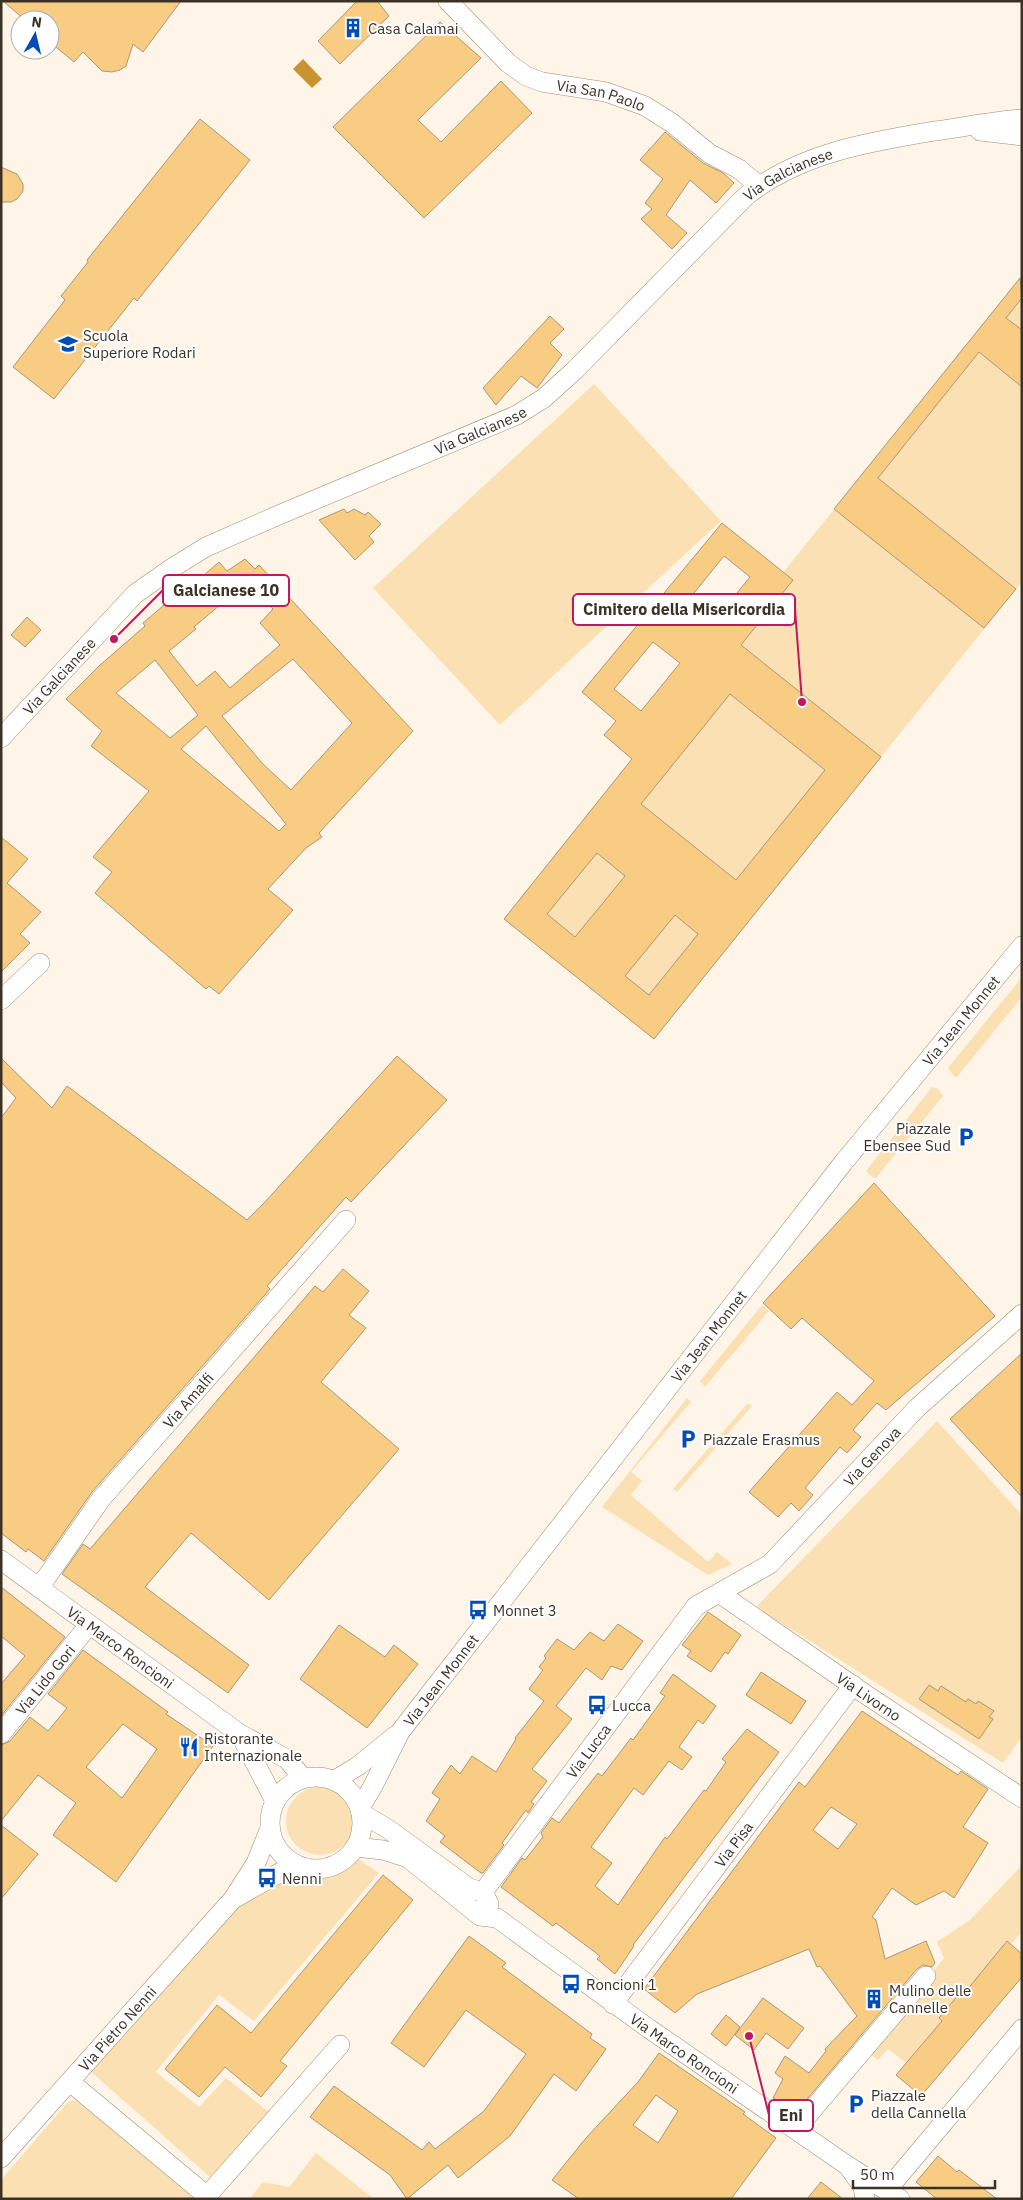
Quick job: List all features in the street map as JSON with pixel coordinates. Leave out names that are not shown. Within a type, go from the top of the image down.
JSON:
[{"type":"street","name":"Via San Paolo","points":[[448,1],[508,63],[526,76],[542,82],[606,92],[644,106],[672,123],[710,154],[739,168],[759,186]]},
{"type":"street","name":"Via Galcianese","points":[[1,738],[135,594],[172,568],[206,547],[274,517],[517,416],[544,398],[575,370],[746,196],[759,186],[798,165],[842,150],[875,142],[1018,118]]},
{"type":"street","name":"Via Galcianese","points":[[954,128],[1022,136]]},
{"type":"street","name":"Via Jean Monnet","points":[[360,1810],[400,1732],[842,1163],[1022,946]]},
{"type":"street","points":[[1,1000],[40,963]]},
{"type":"street","name":"Via Amalfi","points":[[39,1588],[101,1499],[346,1220]]},
{"type":"street","name":"Via Genova","points":[[719,1593],[770,1564],[917,1408],[1022,1314]]},
{"type":"street","name":"Via Marco Roncioni","points":[[1,1560],[240,1734],[287,1759],[303,1778]]},
{"type":"street","name":"Via Livorno","points":[[719,1593],[1022,1798]]},
{"type":"street","name":"Via Lucca","points":[[483,1892],[696,1606],[719,1593]]},
{"type":"street","name":"Via Lido Gori","points":[[1,1734],[89,1624]]},
{"type":"street","name":"Via Pisa","points":[[613,2004],[853,1685]]},
{"type":"street","name":"Via Jean Monnet","points":[[335,1780],[358,1766],[400,1732]]},
{"type":"street","name":"Via Marco Roncioni","points":[[240,1734],[275,1801]]},
{"type":"street","points":[[313,1776],[335,1780],[354,1796],[360,1810],[360,1836],[356,1847],[341,1861],[322,1869],[308,1868],[295,1864],[283,1855],[274,1843],[270,1828],[270,1814],[275,1801],[291,1783],[303,1778],[313,1776]]},
{"type":"street","points":[[360,1810],[469,1888],[483,1892]]},
{"type":"street","name":"Via Pietro Nenni","points":[[1,2158],[233,1899],[256,1863],[270,1828]]},
{"type":"street","name":"Via Marco Roncioni","points":[[356,1847],[382,1850],[408,1858],[480,1916],[497,1918]]},
{"type":"street","name":"Via Pietro Nenni","points":[[233,1899],[295,1864]]},
{"type":"street","name":"Via Marco Roncioni","points":[[483,1892],[497,1918],[613,2004],[848,2166],[894,2194]]},
{"type":"street","points":[[796,2129],[926,1976]]},
{"type":"street","points":[[894,2194],[1022,2029]]},
{"type":"street","points":[[70,2082],[207,2196],[340,2045]]},
{"type":"street","points":[[848,2166],[862,2187],[865,2199]]},
{"type":"shaded area","points":[[303,59],[322,79],[312,88],[293,69]]},
{"type":"shaded area","points":[[1022,276],[1022,582],[654,1039],[504,919]]},
{"type":"shaded area","points":[[594,384],[721,521],[500,725],[373,588]]},
{"type":"shaded area","points":[[1022,977],[1022,997],[957,1077],[955,1077],[948,1068]]},
{"type":"shaded area","points":[[932,1087],[938,1089],[943,1096],[876,1178],[872,1177],[866,1171]]},
{"type":"shaded area","points":[[762,1305],[769,1311],[705,1387],[700,1381]]},
{"type":"shaded area","points":[[687,1398],[691,1402],[631,1472],[642,1481],[631,1495],[708,1562],[717,1552],[732,1564],[708,1575],[602,1507]]},
{"type":"shaded area","points":[[748,1403],[752,1406],[677,1492],[673,1489]]},
{"type":"shaded area","points":[[937,1421],[1022,1515],[1022,1737],[1003,1763],[756,1607]]},
{"type":"shaded area","points":[[320,1787],[333,1790],[344,1797],[351,1808],[354,1821],[351,1834],[344,1845],[333,1852],[320,1855],[307,1852],[296,1845],[289,1834],[286,1821],[289,1808],[296,1797],[307,1790]]},
{"type":"shaded area","points":[[357,1858],[379,1873],[254,2021],[219,1995],[156,2072],[199,2107],[226,2078],[269,2112],[210,2177],[89,2070],[237,1906],[292,1872],[330,1873]]},
{"type":"shaded area","points":[[1022,1865],[1022,1932],[1011,1944],[1007,1942],[962,1996],[959,1994],[939,2018],[942,2021],[906,2063],[888,2049],[878,2060],[868,2052],[944,1958],[937,1942],[970,1920]]},
{"type":"shaded area","points":[[73,2100],[77,2101],[197,2199],[1,2199],[1,2180],[67,2103]]},
{"type":"shaded area","points":[[316,2153],[374,2199],[249,2199],[263,2182],[289,2187]]},
{"type":"building","points":[[3,1],[181,1],[143,52],[133,44],[126,66],[112,72],[102,71],[83,52],[74,62],[60,50],[60,10],[13,10]]},
{"type":"building","name":"Casa Calamai","points":[[357,1],[377,1],[389,16],[340,64],[318,41]]},
{"type":"building","points":[[440,22],[481,58],[418,120],[441,142],[501,81],[532,113],[424,218],[333,127]]},
{"type":"building","points":[[200,119],[250,160],[137,301],[134,298],[54,399],[13,367],[65,300],[61,296],[88,262],[87,260]]},
{"type":"building","points":[[665,132],[703,163],[723,173],[734,183],[716,203],[690,180],[666,215],[687,233],[672,249],[641,219],[652,209],[645,203],[663,179],[640,160]]},
{"type":"building","points":[[1,167],[17,174],[23,184],[23,191],[17,199],[11,202],[1,202]]},
{"type":"building","points":[[1020,278],[1022,298],[1006,318],[1022,330],[1022,387],[979,352],[878,478],[1016,589],[984,628],[834,509]]},
{"type":"building","points":[[550,316],[564,329],[550,343],[562,355],[537,388],[521,376],[496,405],[483,388]]},
{"type":"building","points":[[344,509],[347,513],[354,509],[365,515],[368,512],[381,524],[369,536],[374,542],[355,560],[319,520]]},
{"type":"building","points":[[722,523],[793,580],[741,645],[881,757],[654,1039],[504,919],[632,759],[604,735],[616,721],[582,692]],"holes":[[[724,556],[750,577],[711,625],[685,604]],[[653,642],[680,663],[641,711],[614,689]],[[730,694],[825,770],[736,880],[641,804]],[[597,853],[625,876],[575,937],[547,914]],[[675,915],[698,934],[649,995],[625,976]]]},
{"type":"building","points":[[245,559],[255,569],[259,565],[413,731],[319,833],[322,837],[306,848],[268,889],[293,910],[219,994],[209,986],[206,989],[95,893],[112,872],[93,857],[149,791],[91,746],[102,731],[66,699],[99,666],[145,626],[143,623],[170,600],[173,602],[219,562],[227,571]],"holes":[[[247,582],[273,609],[260,623],[280,645],[230,688],[215,671],[197,686],[169,651],[196,629],[194,627]],[[293,659],[352,723],[291,790],[263,764],[222,716]],[[155,660],[198,715],[170,738],[116,693]],[[206,726],[286,824],[279,831],[181,749]]]},
{"type":"building","points":[[27,617],[41,630],[25,647],[11,635]]},
{"type":"building","points":[[1,837],[28,859],[7,883],[41,912],[20,934],[30,943],[1,972]]},
{"type":"building","points":[[397,1056],[447,1100],[351,1202],[346,1197],[267,1286],[270,1289],[92,1492],[44,1561],[28,1549],[26,1552],[1,1533],[1,1118],[16,1098],[1,1082],[1,1058],[52,1108],[67,1086],[247,1220]]},
{"type":"building","points":[[874,1183],[995,1316],[886,1410],[877,1403],[853,1430],[861,1437],[847,1453],[840,1447],[805,1488],[813,1495],[799,1511],[791,1503],[778,1517],[749,1492],[837,1392],[852,1405],[874,1381],[802,1318],[791,1329],[763,1303]]},
{"type":"building","points":[[343,1269],[369,1291],[349,1315],[366,1328],[321,1382],[399,1449],[269,1600],[191,1533],[145,1587],[249,1665],[228,1693],[62,1574],[83,1544],[90,1549],[315,1286],[323,1292]]},
{"type":"building","points":[[1022,1353],[1022,1497],[950,1419]]},
{"type":"building","points":[[1,1587],[65,1637],[1,1716],[1,1684],[25,1656],[1,1636]]},
{"type":"building","points":[[708,1612],[741,1635],[728,1654],[725,1652],[711,1672],[687,1656],[691,1651],[682,1645]]},
{"type":"building","points":[[618,1624],[643,1641],[622,1670],[611,1666],[602,1680],[586,1668],[556,1706],[572,1719],[532,1769],[547,1781],[531,1802],[534,1804],[528,1813],[526,1810],[502,1843],[504,1845],[483,1873],[481,1873],[440,1842],[445,1836],[426,1821],[440,1799],[432,1793],[451,1765],[460,1774],[472,1756],[496,1772],[515,1738],[544,1701],[529,1689],[543,1670],[539,1667],[546,1658],[544,1656],[557,1639],[574,1650],[590,1632],[604,1641]]},
{"type":"building","points":[[339,1625],[385,1657],[394,1645],[418,1664],[367,1728],[300,1679]]},
{"type":"building","points":[[83,1650],[168,1712],[166,1714],[213,1746],[116,1882],[53,1835],[76,1803],[38,1775],[1,1821],[1,1745],[10,1741],[30,1717],[48,1731],[67,1708],[48,1694]],"holes":[[[123,1724],[157,1749],[122,1798],[86,1767]]]},
{"type":"building","points":[[761,1672],[806,1701],[791,1724],[746,1695]]},
{"type":"building","points":[[673,1674],[716,1706],[703,1724],[698,1720],[679,1747],[692,1757],[682,1770],[669,1761],[643,1795],[634,1788],[591,1847],[612,1863],[595,1886],[618,1905],[665,1837],[667,1839],[704,1790],[706,1791],[726,1762],[722,1759],[747,1729],[779,1752],[633,1945],[615,1974],[597,1959],[600,1956],[556,1923],[553,1926],[501,1887],[522,1858],[525,1860],[543,1837],[541,1833],[552,1818],[559,1823],[598,1773],[602,1776],[631,1738],[633,1740],[665,1696],[660,1693]]},
{"type":"building","points":[[929,1685],[938,1691],[941,1686],[966,1702],[968,1699],[976,1704],[978,1701],[994,1711],[989,1717],[993,1719],[979,1739],[919,1699]]},
{"type":"building","points":[[862,1711],[958,1775],[961,1771],[988,1789],[963,1827],[988,1843],[954,1898],[944,1891],[916,1905],[892,1888],[872,1917],[876,1920],[885,1959],[926,1941],[935,1963],[932,1967],[923,1965],[917,1969],[797,2111],[773,2098],[783,2079],[775,2073],[785,2056],[809,2073],[826,2051],[825,2049],[857,2016],[820,1966],[817,1967],[809,1949],[697,1994],[675,2013],[644,1989],[799,1782],[805,1787]],"holes":[[[831,1807],[857,1824],[838,1849],[813,1830]]]},
{"type":"building","points":[[1,1825],[38,1854],[1,1899]]},
{"type":"building","points":[[383,1875],[413,1900],[280,2061],[287,2066],[261,2097],[225,2067],[199,2097],[165,2069],[217,2005],[251,2033]]},
{"type":"building","points":[[469,1936],[506,1963],[502,1967],[592,2034],[590,2038],[606,2049],[576,2091],[554,2074],[510,2136],[458,2178],[448,2165],[407,2199],[390,2175],[310,2117],[334,2086],[422,2150],[429,2142],[435,2149],[484,2111],[526,2054],[466,2010],[424,2067],[391,2043]]},
{"type":"building","points":[[1007,1941],[1022,1954],[1022,1977],[921,2096],[896,2075],[942,2021],[939,2018],[959,1994],[962,1996]]},
{"type":"building","points":[[763,1998],[804,2028],[788,2049],[766,2033],[754,2050],[735,2035]]},
{"type":"building","points":[[726,2015],[740,2027],[726,2046],[711,2034]]},
{"type":"building","points":[[659,2053],[745,2112],[743,2114],[776,2138],[731,2199],[579,2199],[552,2180],[586,2138],[638,2082]],"holes":[[[656,2095],[678,2111],[658,2143],[633,2125]]]},
{"type":"building","points":[[938,2156],[957,2172],[959,2170],[997,2199],[937,2199],[916,2182]]},
{"type":"building","points":[[821,2182],[843,2199],[807,2199]]},
{"type":"place","name":"Casa Calamai","points":[[353,28]]},
{"type":"place","name":"Scuola Superiore Rodari","points":[[68,344]]},
{"type":"place","name":"Galcianese 10","points":[[114,639]]},
{"type":"place","name":"Cimitero della Misericordia","points":[[802,702]]},
{"type":"place","name":"Piazzale Ebensee Sud","points":[[966,1137]]},
{"type":"place","name":"Piazzale Erasmus","points":[[688,1439]]},
{"type":"place","name":"Monnet 3","points":[[478,1610]]},
{"type":"place","name":"Lucca","points":[[597,1705]]},
{"type":"place","name":"Ristorante Internazionale","points":[[189,1747]]},
{"type":"place","name":"Nenni","points":[[267,1878]]},
{"type":"place","name":"Roncioni 1","points":[[571,1984]]},
{"type":"place","name":"Mulino delle Cannelle","points":[[874,1999]]},
{"type":"place","name":"Eni","points":[[749,2036]]},
{"type":"place","name":"Piazzale della Cannella","points":[[856,2104]]}]
